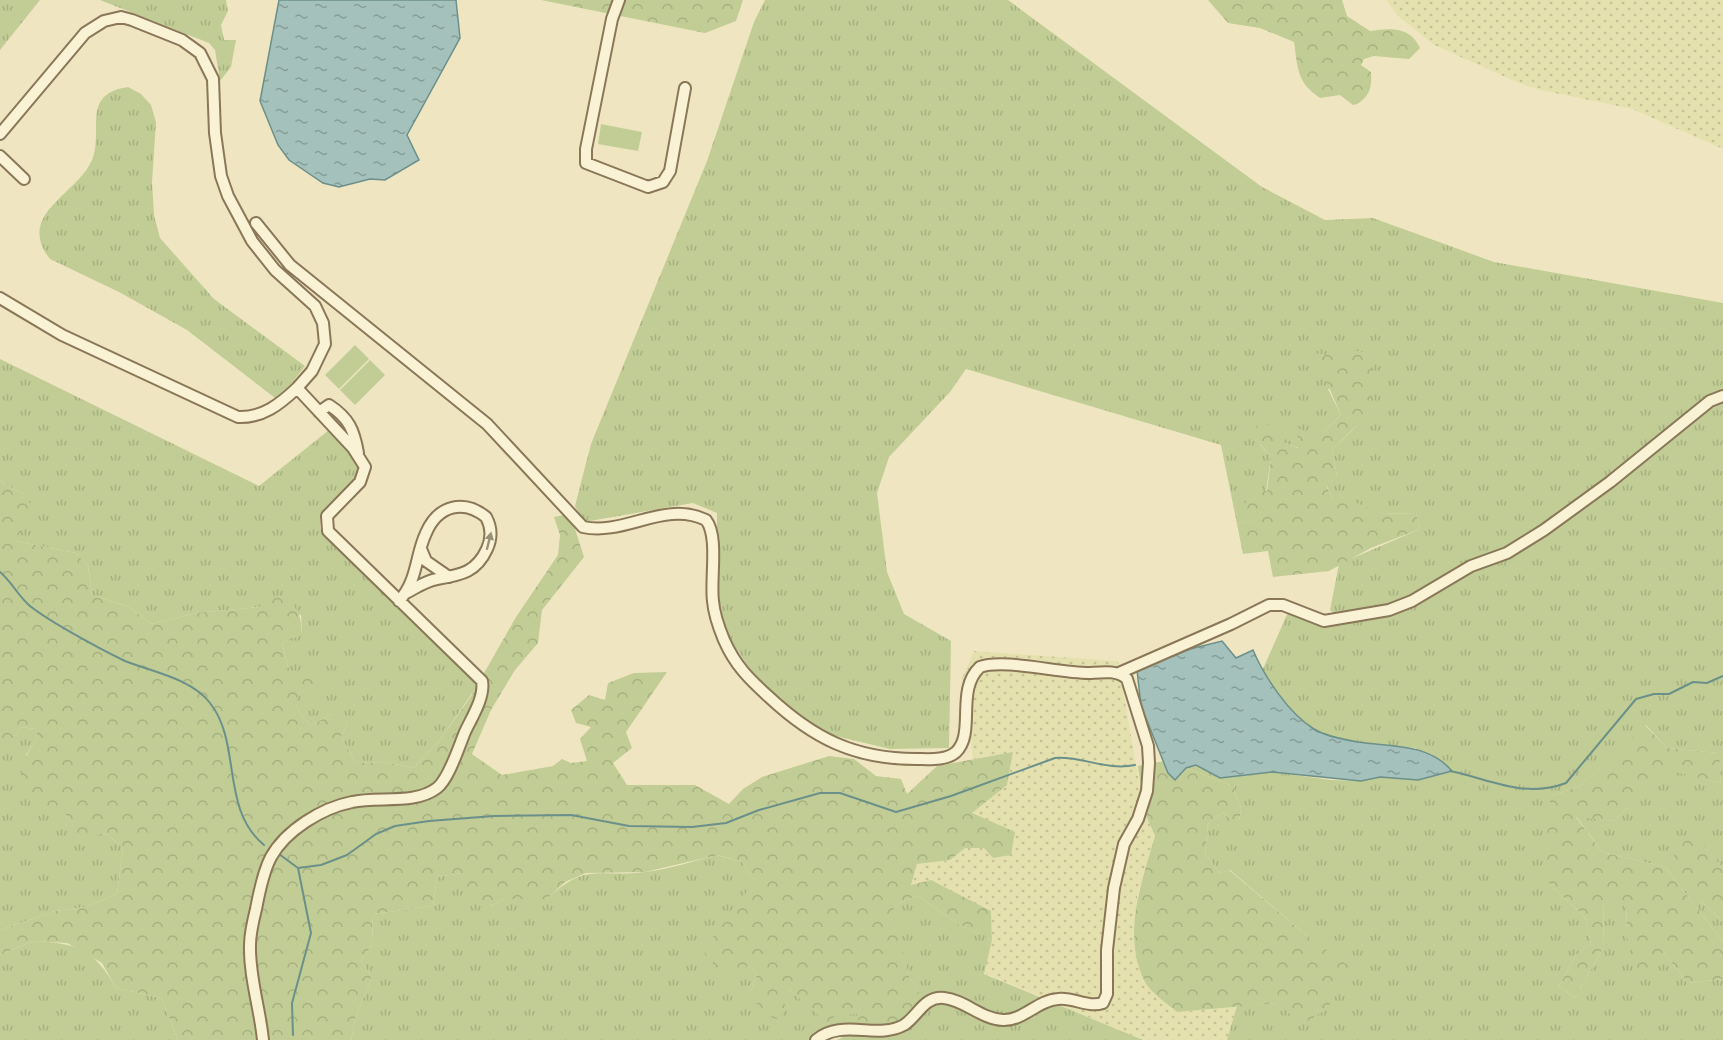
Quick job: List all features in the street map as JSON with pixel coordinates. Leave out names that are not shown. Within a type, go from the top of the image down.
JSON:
[{"type":"street","points":[[619,0],[609,33],[586,149],[587,165],[648,187],[663,182],[670,171],[685,88]]},
{"type":"street","points":[[0,134],[85,33],[104,21],[121,17],[182,40],[200,53],[213,79],[215,133],[221,176],[231,204],[258,249],[275,270],[315,306],[323,323],[325,344],[312,371],[297,388],[270,410],[259,415],[238,417],[62,335],[0,298]]},
{"type":"street","points":[[0,156],[24,179]]},
{"type":"street","points":[[256,223],[290,265],[487,424],[584,527],[603,527],[676,513],[686,513],[708,522],[712,534],[713,601],[716,619],[734,660],[752,683],[801,726],[826,741],[867,754],[913,759],[948,757],[958,750],[961,743],[966,696],[974,674],[980,667],[999,664],[1080,673],[1119,673],[1269,605],[1283,605],[1324,621],[1389,610],[1412,601],[1471,566],[1507,553],[1544,530],[1610,482],[1710,400],[1723,396]]},
{"type":"street","points":[[297,388],[359,456]]},
{"type":"street","points":[[264,1040],[249,946],[258,899],[270,858],[280,843],[294,832],[314,817],[336,807],[352,802],[413,797],[436,789],[446,776],[482,689],[482,681],[477,674],[403,597],[326,527],[329,514],[363,477],[365,468],[359,456],[352,426],[343,414],[329,405],[319,412]]},
{"type":"street","points":[[466,505],[486,517],[491,538],[482,559],[470,571],[429,582],[403,597],[419,564],[421,548],[427,530],[433,521],[452,508],[466,505]]},
{"type":"street","points":[[421,548],[426,561],[449,578]]},
{"type":"street","points":[[816,1040],[826,1032],[837,1029],[898,1028],[910,1020],[922,1006],[936,998],[955,1001],[1004,1020],[1016,1018],[1042,1003],[1058,999],[1092,1005],[1103,1004],[1107,994],[1107,950],[1114,888],[1124,844],[1138,819],[1147,791],[1149,762],[1148,746],[1131,689],[1124,676],[1119,673]]},
{"type":"shaded area","points":[[1386,0],[1723,0],[1723,149],[1632,109],[1536,89],[1512,80],[1434,45],[1398,16]]},
{"type":"shaded area","points":[[974,651],[1118,661],[1144,811],[1155,836],[1137,897],[1177,1012],[1237,1006],[1227,1040],[1143,1040],[984,973],[992,940],[991,911],[911,886],[917,864],[950,860],[965,848],[984,848],[972,813],[1007,785],[1013,753],[973,759],[962,678]]},
{"type":"green space","points":[[0,0],[40,0],[0,50]]},
{"type":"green space","points":[[100,0],[226,0],[228,11],[221,25],[224,40],[236,40],[231,67],[220,81],[215,50],[209,43]]},
{"type":"green space","points":[[541,0],[743,0],[736,21],[705,33]]},
{"type":"green space","points":[[765,0],[1008,0],[1262,187],[1325,220],[1373,218],[1494,262],[1723,303],[1723,868],[1709,853],[1702,902],[1723,922],[1723,942],[1665,867],[1602,852],[1576,816],[1614,821],[1666,769],[1721,783],[1718,753],[1667,748],[1646,725],[1580,786],[1551,796],[1549,884],[1585,917],[1591,944],[1576,955],[1559,986],[1575,998],[1603,948],[1604,900],[1627,905],[1626,933],[1657,953],[1664,953],[1688,983],[1723,979],[1723,1040],[1227,1040],[1237,1006],[1278,1003],[1353,970],[1306,935],[1230,870],[1220,873],[1205,854],[1208,824],[1223,812],[1238,827],[1241,809],[1233,786],[1186,768],[1196,765],[1220,778],[1272,772],[1331,780],[1361,781],[1379,777],[1418,780],[1416,748],[1350,741],[1314,730],[1293,711],[1262,671],[1290,608],[1309,617],[1340,618],[1330,610],[1339,564],[1420,529],[1416,514],[1379,513],[1332,498],[1327,486],[1337,475],[1332,450],[1356,427],[1365,412],[1370,392],[1370,379],[1328,389],[1341,415],[1325,431],[1299,448],[1284,443],[1260,444],[1271,458],[1266,491],[1249,498],[1254,520],[1237,524],[1221,445],[966,369],[950,392],[889,457],[877,493],[887,572],[904,614],[951,641],[949,748],[890,749],[823,733],[760,684],[725,632],[717,586],[717,513],[693,503],[584,522],[575,506],[591,444],[707,161],[754,22]]},
{"type":"green space","points":[[1208,0],[1342,0],[1347,16],[1370,31],[1392,29],[1405,32],[1416,41],[1420,48],[1409,59],[1374,56],[1364,59],[1361,65],[1371,72],[1371,82],[1365,98],[1357,104],[1353,105],[1340,95],[1320,98],[1302,80],[1294,42],[1260,28],[1228,23]]},
{"type":"green space","points":[[128,87],[141,94],[151,105],[156,122],[152,182],[154,215],[160,238],[214,299],[305,366],[290,385],[275,398],[187,330],[119,292],[50,259],[41,243],[40,229],[44,217],[92,160],[95,149],[96,115],[104,97],[113,91]]},
{"type":"green space","points":[[601,124],[642,132],[638,151],[598,144]]},
{"type":"green space","points":[[355,345],[369,359],[339,389],[325,375]]},
{"type":"green space","points":[[1348,349],[1372,354],[1371,400],[1364,418],[1332,450],[1337,475],[1327,487],[1332,498],[1344,497],[1379,513],[1416,514],[1420,529],[1371,548],[1329,571],[1273,577],[1268,551],[1243,554],[1237,524],[1253,520],[1242,508],[1249,498],[1244,488],[1267,491],[1271,458],[1253,434],[1257,425],[1274,425],[1284,443],[1298,448],[1297,428],[1314,435],[1325,431],[1341,415],[1314,353],[1335,356]]},
{"type":"green space","points":[[0,359],[259,486],[329,430],[358,460],[361,471],[356,481],[320,518],[320,529],[479,683],[440,740],[413,768],[386,762],[356,763],[341,737],[347,723],[331,714],[311,726],[297,709],[295,698],[304,691],[288,667],[282,643],[302,634],[301,615],[259,607],[196,613],[151,624],[129,607],[92,595],[88,566],[76,553],[14,541],[23,494],[0,481]]},
{"type":"green space","points":[[370,360],[385,375],[355,405],[340,390]]},
{"type":"green space","points":[[0,481],[23,494],[36,511],[14,541],[76,553],[88,566],[92,595],[129,607],[151,624],[196,613],[259,607],[271,595],[292,604],[300,619],[302,635],[282,643],[288,667],[295,674],[312,671],[324,682],[321,691],[304,691],[296,698],[297,709],[311,726],[331,714],[341,717],[347,723],[341,737],[356,763],[386,762],[413,768],[440,740],[471,696],[516,617],[558,555],[560,535],[554,517],[564,515],[574,526],[584,557],[542,610],[538,643],[515,670],[491,710],[472,754],[502,775],[553,766],[562,759],[571,763],[587,761],[580,739],[591,727],[576,723],[571,710],[589,695],[605,700],[608,683],[634,673],[667,672],[626,732],[632,748],[613,763],[627,785],[695,785],[729,804],[743,789],[762,777],[829,756],[854,759],[876,776],[901,779],[907,794],[937,766],[1013,752],[1007,785],[972,813],[1015,832],[1011,855],[993,858],[984,848],[965,848],[950,860],[917,864],[911,885],[931,880],[991,911],[992,940],[958,924],[918,896],[900,902],[892,911],[910,979],[919,992],[911,1008],[893,1024],[859,1023],[857,1014],[835,1016],[827,1023],[790,990],[777,994],[786,1006],[779,1020],[765,1015],[750,994],[757,974],[749,966],[720,973],[703,950],[755,881],[742,862],[718,855],[645,872],[586,873],[565,882],[547,899],[504,899],[491,906],[469,895],[462,873],[437,877],[433,906],[373,914],[372,945],[361,961],[372,977],[356,1016],[351,1040],[178,1040],[161,998],[116,988],[102,963],[67,943],[33,941],[0,955],[0,930],[55,911],[86,907],[117,894],[123,847],[105,833],[81,839],[66,815],[31,803],[24,784],[22,769],[26,756],[37,738],[36,729],[21,727],[7,750],[0,750]]},
{"type":"green space","points":[[1645,725],[1667,748],[1719,753],[1721,783],[1666,770],[1614,821],[1576,817],[1602,852],[1665,867],[1723,942],[1723,979],[1688,983],[1664,953],[1657,953],[1656,975],[1635,971],[1626,933],[1627,906],[1604,900],[1603,948],[1575,998],[1559,986],[1576,955],[1591,944],[1585,917],[1549,884],[1544,843],[1551,796],[1580,786]]},
{"type":"green space","points":[[21,727],[36,729],[37,738],[26,755],[31,802],[66,815],[81,838],[105,833],[123,847],[117,894],[86,907],[55,911],[0,930],[0,750],[7,749]]},
{"type":"green space","points":[[1164,761],[1168,773],[1186,768],[1233,786],[1241,809],[1238,828],[1223,812],[1208,824],[1205,854],[1220,873],[1229,870],[1306,935],[1353,969],[1327,1009],[1301,1025],[1278,1003],[1177,1012],[1146,984],[1138,962],[1134,926],[1140,889],[1155,836],[1144,811],[1138,766]]},
{"type":"green space","points":[[1691,832],[1723,868],[1723,922],[1702,902],[1671,860]]},
{"type":"green space","points":[[717,855],[742,862],[755,881],[749,966],[757,974],[750,994],[790,990],[807,1003],[823,1011],[853,1014],[884,1006],[919,992],[910,979],[891,911],[900,902],[918,896],[958,924],[992,940],[984,974],[1143,1040],[837,1040],[857,1030],[816,1040],[351,1040],[356,1016],[372,977],[361,961],[372,945],[373,914],[433,906],[437,877],[462,873],[491,906],[504,899],[547,899],[561,887],[583,875],[654,871]]},
{"type":"green space","points":[[33,941],[73,946],[100,964],[116,988],[161,998],[178,1040],[0,1040],[0,955]]},
{"type":"water","points":[[279,0],[456,0],[460,38],[407,135],[419,160],[385,180],[370,179],[339,187],[323,183],[289,160],[278,145],[260,101]]},
{"type":"water","points":[[1222,641],[1236,658],[1253,650],[1278,694],[1295,714],[1314,729],[1348,740],[1421,751],[1432,755],[1452,771],[1418,780],[1380,777],[1361,781],[1272,772],[1220,778],[1196,765],[1186,768],[1175,780],[1168,773],[1141,706],[1137,670],[1190,649]]},
{"type":"waterway","points":[[0,572],[30,606],[63,628],[125,661],[183,682],[210,703],[220,719],[226,737],[236,795],[242,813],[250,830],[264,845]]},
{"type":"waterway","points":[[1450,771],[1521,788],[1536,789],[1566,783],[1636,699],[1654,694],[1669,694],[1693,682],[1707,683],[1723,676]]},
{"type":"waterway","points":[[279,854],[298,868],[321,865],[347,855],[376,834],[395,826],[494,816],[571,815],[629,826],[692,827],[726,823],[759,810],[820,793],[840,793],[896,812],[951,796],[1055,758],[1114,766],[1135,765]]},
{"type":"waterway","points":[[293,1035],[292,1003],[311,933],[298,868]]}]
